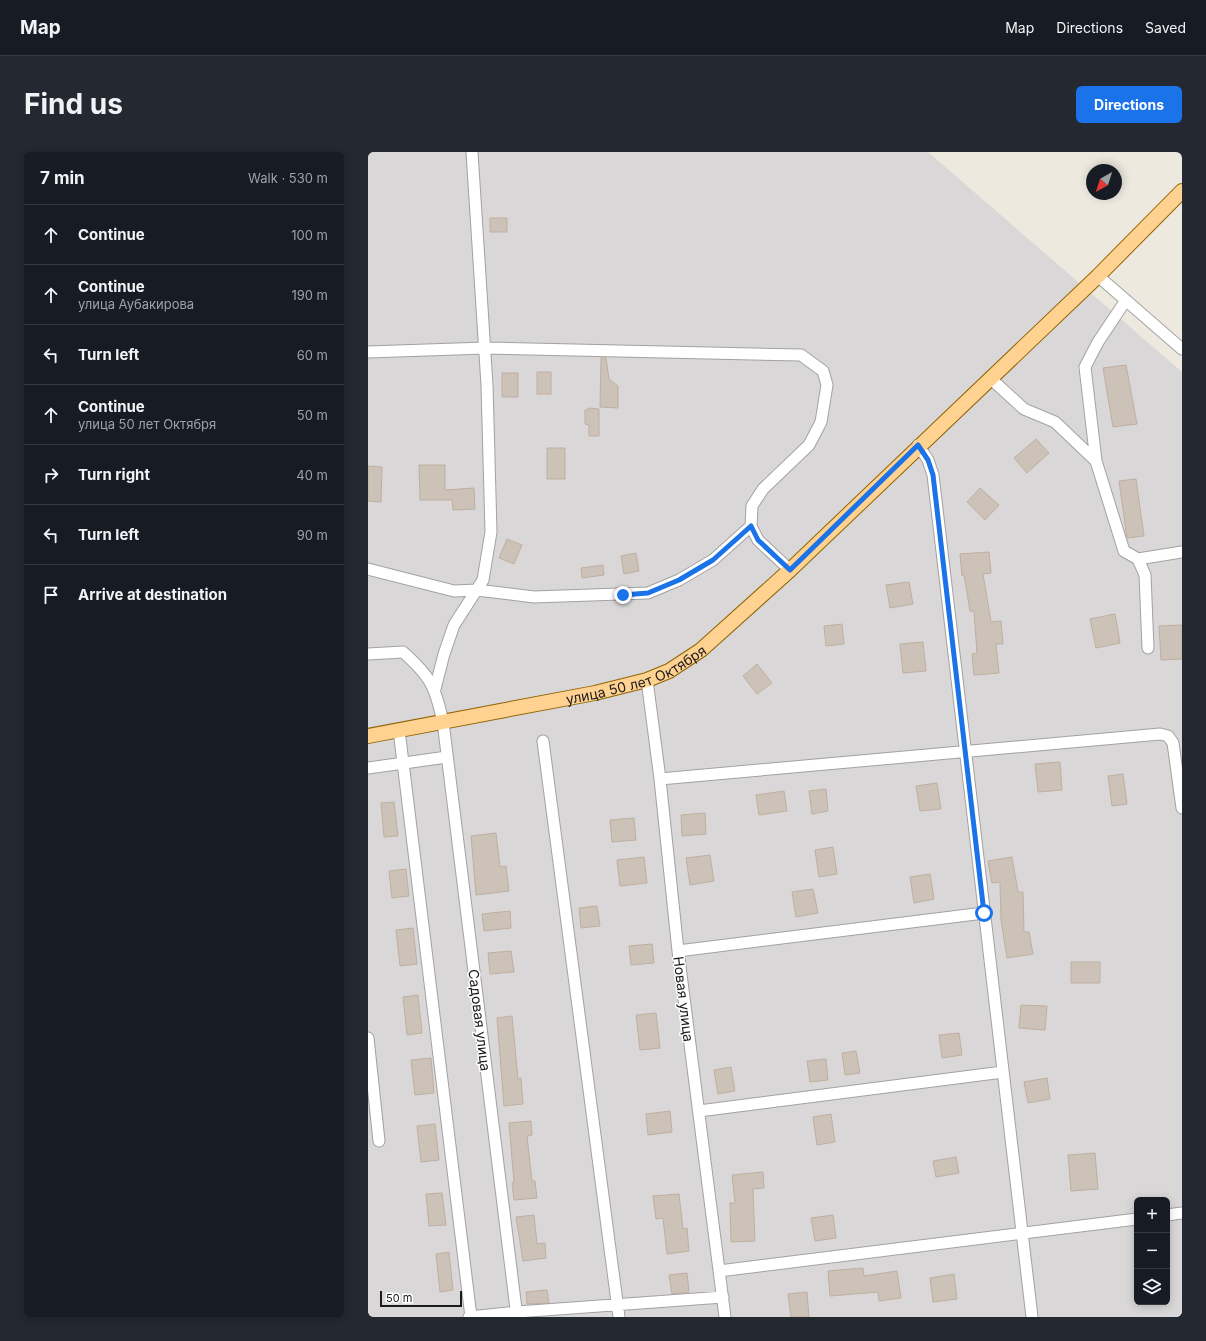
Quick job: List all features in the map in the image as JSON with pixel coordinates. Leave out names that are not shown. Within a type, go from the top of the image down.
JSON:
[{"type":"main road","name":"улица 50 лет Октября","points":[[368,736],[595,694],[647,680],[669,671],[702,650],[790,570],[918,445],[1098,276],[1182,191]]},
{"type":"street","points":[[435,689],[444,654],[454,625],[483,580],[491,532],[485,348],[472,152]]},
{"type":"street","points":[[1098,276],[1182,349]]},
{"type":"street","points":[[1126,300],[1098,342],[1085,367],[1096,461],[1124,551],[1138,559],[1145,575],[1148,648]]},
{"type":"street","points":[[368,352],[485,348],[801,355],[823,371],[827,385],[821,422],[809,445],[763,488],[752,506],[751,526],[758,540],[790,570]]},
{"type":"street","points":[[990,378],[1024,409],[1055,422],[1096,461]]},
{"type":"street","points":[[918,445],[928,460],[933,475],[1032,1317]]},
{"type":"street","points":[[368,569],[454,591],[477,590],[534,597],[648,593],[679,580],[713,560],[751,526]]},
{"type":"street","points":[[1138,559],[1182,552]]},
{"type":"street","points":[[368,654],[403,652],[420,667],[435,689]]},
{"type":"street","name":"Новая улица","points":[[647,680],[660,778],[678,951],[725,1317]]},
{"type":"street","name":"Садовая улица","points":[[435,689],[443,722],[517,1314]]},
{"type":"street","points":[[399,730],[470,1317],[723,1297]]},
{"type":"street","points":[[660,778],[1160,734],[1168,736],[1173,743],[1182,808]]},
{"type":"street","points":[[543,741],[619,1317]]},
{"type":"street","points":[[368,768],[447,758]]},
{"type":"street","points":[[678,951],[984,913]]},
{"type":"street","points":[[368,1038],[379,1141]]},
{"type":"street","points":[[699,1111],[1003,1072]]},
{"type":"street","points":[[1170,1215],[1182,1213]]},
{"type":"street","points":[[719,1271],[1134,1219]]},
{"type":"shaded area","points":[[368,152],[928,152],[1182,372],[1182,1317],[368,1317]]},
{"type":"building","points":[[490,218],[507,218],[507,232],[490,232]]},
{"type":"building","points":[[601,358],[606,358],[609,379],[618,386],[618,408],[600,407]]},
{"type":"building","points":[[1126,365],[1137,424],[1113,427],[1103,368]]},
{"type":"building","points":[[537,372],[551,372],[551,394],[537,394]]},
{"type":"building","points":[[502,373],[518,373],[518,397],[502,397]]},
{"type":"building","points":[[588,408],[599,409],[599,436],[589,436],[589,425],[585,424],[585,410],[588,410]]},
{"type":"building","points":[[1036,439],[1049,453],[1027,473],[1014,458]]},
{"type":"building","points":[[547,448],[565,448],[565,479],[547,479]]},
{"type":"building","points":[[419,465],[445,465],[445,490],[474,488],[475,509],[453,510],[452,500],[420,500]]},
{"type":"building","points":[[368,466],[382,467],[381,502],[368,501]]},
{"type":"building","points":[[1136,479],[1144,536],[1127,538],[1119,481]]},
{"type":"building","points":[[980,488],[999,505],[985,520],[967,502]]},
{"type":"building","points":[[507,539],[522,545],[514,564],[499,558]]},
{"type":"building","points":[[989,552],[991,573],[983,574],[991,622],[1001,621],[1003,644],[996,644],[999,673],[974,675],[972,654],[977,653],[974,611],[970,611],[964,575],[962,576],[960,554]]},
{"type":"building","points":[[636,553],[639,571],[624,574],[621,556]]},
{"type":"building","points":[[603,565],[604,575],[582,578],[581,568]]},
{"type":"building","points":[[909,582],[913,604],[890,608],[886,585]]},
{"type":"building","points":[[1115,614],[1120,643],[1096,648],[1090,619]]},
{"type":"building","points":[[842,624],[844,644],[826,646],[824,626]]},
{"type":"building","points":[[1182,625],[1182,659],[1161,660],[1159,626]]},
{"type":"building","points":[[923,642],[926,671],[903,673],[900,644]]},
{"type":"building","points":[[757,664],[772,683],[757,694],[743,676]]},
{"type":"building","points":[[1060,762],[1062,790],[1038,792],[1035,764]]},
{"type":"building","points":[[1123,774],[1127,804],[1112,806],[1108,776]]},
{"type":"building","points":[[937,783],[941,809],[920,811],[916,786]]},
{"type":"building","points":[[826,789],[828,811],[812,814],[809,791]]},
{"type":"building","points":[[784,791],[787,811],[759,815],[756,795]]},
{"type":"building","points":[[394,802],[398,836],[384,837],[381,803]]},
{"type":"building","points":[[705,813],[706,834],[682,836],[681,815]]},
{"type":"building","points":[[634,818],[636,840],[612,842],[610,820]]},
{"type":"building","points":[[496,833],[500,867],[506,866],[509,891],[476,895],[471,836]]},
{"type":"building","points":[[833,847],[837,874],[819,877],[815,850]]},
{"type":"building","points":[[710,855],[714,881],[690,885],[686,858]]},
{"type":"building","points":[[644,857],[647,883],[620,886],[617,860]]},
{"type":"building","points":[[1012,857],[1018,892],[1023,892],[1024,932],[1029,932],[1033,954],[1007,958],[1001,920],[1000,882],[992,883],[988,861]]},
{"type":"building","points":[[406,869],[409,896],[392,898],[389,871]]},
{"type":"building","points":[[930,874],[934,899],[914,903],[910,877]]},
{"type":"building","points":[[813,889],[818,913],[796,917],[792,892]]},
{"type":"building","points":[[597,906],[600,926],[581,928],[579,908]]},
{"type":"building","points":[[510,911],[511,928],[484,931],[482,914]]},
{"type":"building","points":[[413,928],[417,964],[400,966],[396,930]]},
{"type":"building","points":[[652,944],[654,963],[631,965],[629,946]]},
{"type":"building","points":[[511,951],[514,972],[490,974],[488,953]]},
{"type":"building","points":[[1071,962],[1100,962],[1100,983],[1071,983]]},
{"type":"building","points":[[418,995],[422,1033],[407,1035],[403,997]]},
{"type":"building","points":[[1021,1005],[1047,1006],[1045,1030],[1019,1028]]},
{"type":"building","points":[[656,1013],[660,1048],[640,1050],[636,1015]]},
{"type":"building","points":[[512,1016],[518,1079],[521,1078],[523,1104],[504,1106],[497,1018]]},
{"type":"building","points":[[959,1033],[962,1055],[942,1058],[939,1035]]},
{"type":"building","points":[[856,1051],[860,1073],[845,1075],[842,1053]]},
{"type":"building","points":[[431,1058],[434,1093],[415,1095],[411,1060]]},
{"type":"building","points":[[826,1059],[828,1080],[810,1082],[807,1061]]},
{"type":"building","points":[[731,1067],[735,1091],[718,1094],[714,1070]]},
{"type":"building","points":[[1047,1078],[1050,1099],[1028,1103],[1024,1082]]},
{"type":"building","points":[[670,1111],[672,1132],[648,1135],[646,1114]]},
{"type":"building","points":[[831,1114],[835,1142],[817,1145],[813,1117]]},
{"type":"building","points":[[531,1121],[532,1135],[527,1136],[532,1181],[535,1181],[537,1198],[514,1200],[509,1123]]},
{"type":"building","points":[[435,1124],[439,1160],[421,1162],[417,1126]]},
{"type":"building","points":[[1095,1153],[1098,1189],[1071,1191],[1068,1155]]},
{"type":"building","points":[[956,1157],[959,1173],[936,1177],[933,1161]]},
{"type":"building","points":[[763,1172],[764,1188],[753,1189],[755,1241],[731,1242],[730,1203],[735,1203],[732,1175]]},
{"type":"building","points":[[442,1193],[446,1225],[429,1226],[426,1194]]},
{"type":"building","points":[[679,1194],[683,1229],[687,1228],[689,1251],[667,1254],[663,1218],[656,1219],[653,1196]]},
{"type":"building","points":[[534,1215],[537,1244],[545,1243],[546,1258],[523,1261],[516,1217]]},
{"type":"building","points":[[833,1215],[836,1238],[815,1241],[811,1218]]},
{"type":"building","points":[[449,1252],[453,1290],[440,1292],[436,1254]]},
{"type":"building","points":[[863,1268],[864,1276],[897,1271],[901,1298],[879,1301],[878,1292],[830,1296],[828,1271]]},
{"type":"building","points":[[687,1273],[689,1292],[672,1294],[669,1275]]},
{"type":"building","points":[[954,1274],[957,1299],[933,1302],[930,1278]]},
{"type":"building","points":[[547,1290],[549,1303],[527,1304],[526,1292]]},
{"type":"building","points":[[807,1292],[809,1317],[791,1317],[788,1294]]},
{"type":"route","points":[[623,595],[648,593],[679,580],[713,560],[732,545],[751,526],[758,540],[790,570],[918,445],[928,460],[933,475],[984,913]]}]
